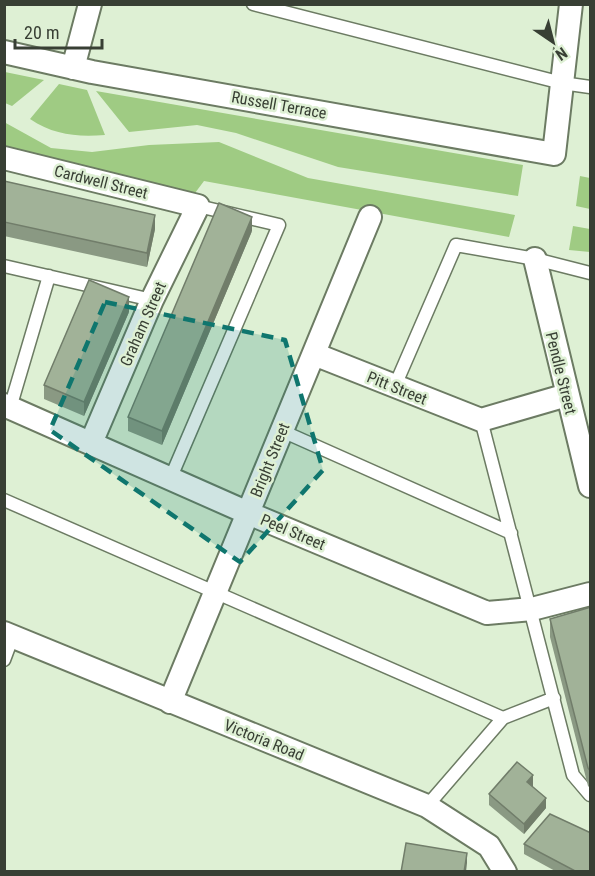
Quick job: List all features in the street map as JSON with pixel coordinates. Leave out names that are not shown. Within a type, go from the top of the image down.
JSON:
[{"type":"street","points":[[74,68],[90,4]]},
{"type":"street","points":[[562,83],[572,4]]},
{"type":"street","name":"Russell Terrace","points":[[4,52],[74,68],[554,154],[562,83]]},
{"type":"street","name":"Cardwell Street","points":[[4,158],[198,206]]},
{"type":"street","name":"Graham Street","points":[[91,444],[152,300],[198,206]]},
{"type":"street","name":"Bright Street","points":[[170,702],[370,218]]},
{"type":"street","name":"Pendle Street","points":[[535,259],[591,486]]},
{"type":"street","name":"Pitt Street","points":[[314,354],[394,388],[481,420]]},
{"type":"street","points":[[481,420],[567,395]]},
{"type":"street","name":"Peel Street","points":[[7,406],[248,513],[487,613],[532,609],[591,594]]},
{"type":"street","name":"Victoria Road","points":[[9,634],[427,806],[489,846],[505,872]]},
{"type":"lane","points":[[253,4],[562,83],[591,87]]},
{"type":"lane","points":[[171,477],[279,225],[198,206]]},
{"type":"lane","points":[[394,388],[456,245],[535,259],[591,273]]},
{"type":"lane","points":[[4,266],[152,300]]},
{"type":"lane","points":[[7,406],[49,276]]},
{"type":"lane","points":[[481,420],[532,609],[573,775],[591,795]]},
{"type":"lane","points":[[282,431],[511,533]]},
{"type":"lane","points":[[4,500],[503,718]]},
{"type":"lane","points":[[4,660],[9,634]]},
{"type":"lane","points":[[427,806],[503,718],[554,698]]},
{"type":"highlighted area","points":[[105,302],[285,340],[323,470],[240,562],[50,430]]},
{"type":"green space","points":[[5,72],[44,80],[12,106],[5,103]]},
{"type":"green space","points":[[59,84],[87,90],[105,135],[66,134],[48,129],[30,119]]},
{"type":"green space","points":[[96,91],[523,165],[518,196],[338,167],[236,133],[197,125],[129,132]]},
{"type":"green space","points":[[4,122],[51,148],[92,152],[149,145],[219,142],[308,178],[515,215],[509,237],[204,181],[195,193],[5,152]]},
{"type":"green space","points":[[580,176],[590,178],[590,209],[576,206]]},
{"type":"green space","points":[[573,226],[590,229],[590,252],[569,250]]},
{"type":"building","points":[[4,181],[155,215],[147,253],[4,222]]},
{"type":"building","points":[[219,203],[252,217],[162,431],[128,417]]},
{"type":"building","points":[[89,280],[129,297],[84,402],[44,385]]},
{"type":"building","points":[[591,607],[591,772],[588,768],[550,619]]},
{"type":"building","points":[[517,762],[533,775],[527,782],[546,798],[524,824],[489,794]]},
{"type":"building","points":[[550,814],[591,833],[591,872],[577,872],[524,844]]},
{"type":"building","points":[[406,843],[467,853],[464,872],[401,872]]}]
